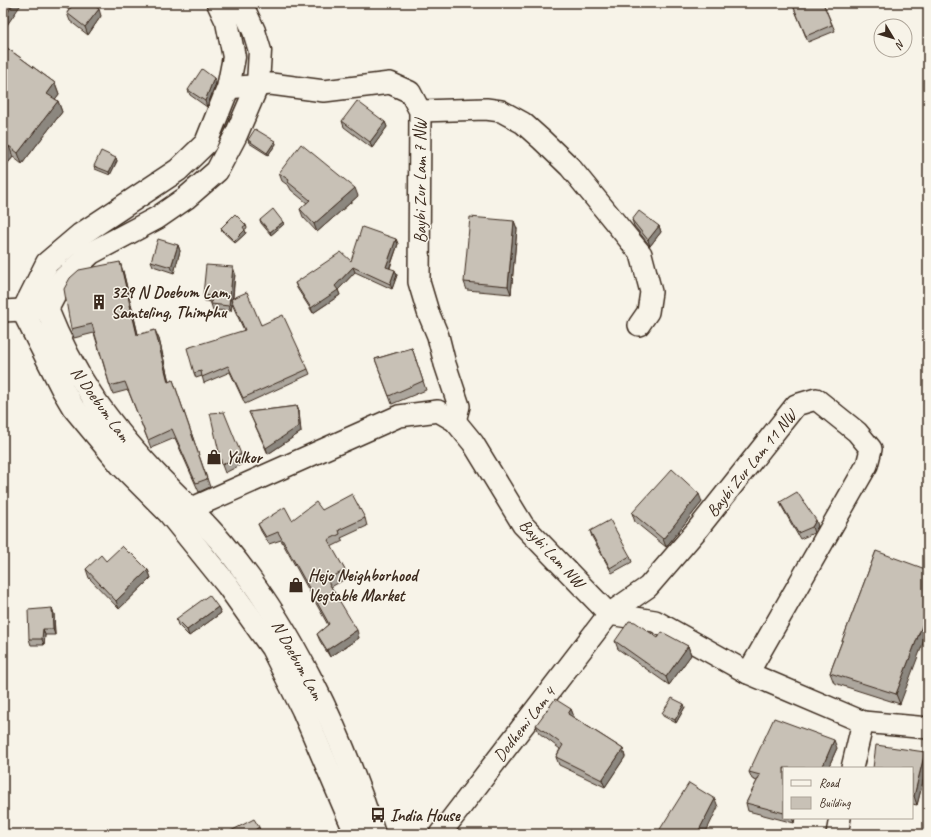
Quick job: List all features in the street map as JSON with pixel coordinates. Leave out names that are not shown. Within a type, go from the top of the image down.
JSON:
[{"type":"main road","points":[[13,310],[47,262],[80,235],[178,170],[206,143],[228,88],[234,57],[227,22],[218,3]]},
{"type":"main road","points":[[47,309],[62,279],[91,254],[157,218],[186,198],[218,171],[236,135],[258,84],[260,51],[254,31],[241,3]]},
{"type":"main road","name":"N Doebum Lam","points":[[47,309],[60,343],[89,393],[134,450],[222,543],[254,585],[299,656],[338,736],[374,834]]},
{"type":"main road","name":"N Doebum Lam","points":[[13,310],[73,407],[121,464],[174,520],[228,586],[272,648],[303,710],[356,834]]},
{"type":"street","name":"Baybi Zur Lam 7 NW","points":[[228,88],[258,84],[271,84],[324,91],[390,83],[410,92],[420,111],[419,282],[428,312],[438,336],[445,364],[459,406],[455,421]]},
{"type":"street","points":[[420,111],[486,109],[501,111],[523,123],[570,167],[642,254],[651,292],[648,312],[639,325]]},
{"type":"street","points":[[13,310],[47,309]]},
{"type":"street","name":"Baybi Zur Lam 11 NW","points":[[609,614],[648,587],[697,530],[796,405],[816,399],[857,432],[871,449],[867,465],[748,673]]},
{"type":"street","name":"Baybi Lam NW","points":[[190,509],[399,416],[438,412],[455,421],[474,443],[522,525],[609,614]]},
{"type":"street","points":[[609,614],[655,621],[748,673],[863,722],[928,728]]},
{"type":"street","name":"Dodhemi Lam 4","points":[[440,834],[609,614]]},
{"type":"street","points":[[852,767],[863,722]]},
{"type":"street","points":[[836,834],[840,819]]},
{"type":"building","points":[[3,3],[14,3],[3,19]]},
{"type":"building","points":[[68,3],[91,3],[99,9],[85,27],[67,13],[72,6]]},
{"type":"building","points":[[792,3],[823,3],[832,25],[806,36]]},
{"type":"building","points":[[3,45],[55,83],[47,94],[58,101],[18,153],[9,146],[3,153]]},
{"type":"building","points":[[202,69],[214,78],[205,101],[188,90]]},
{"type":"building","points":[[357,101],[385,122],[370,142],[342,121]]},
{"type":"building","points":[[255,129],[275,141],[267,153],[248,140]]},
{"type":"building","points":[[301,144],[355,188],[314,224],[300,209],[310,200],[288,182],[289,180],[279,173]]},
{"type":"building","points":[[101,151],[116,158],[109,172],[94,166]]},
{"type":"building","points":[[273,209],[283,222],[270,232],[260,220]]},
{"type":"building","points":[[639,211],[659,226],[648,240],[632,220]]},
{"type":"building","points":[[235,214],[246,225],[243,227],[245,230],[234,241],[221,228]]},
{"type":"building","points":[[470,217],[514,221],[508,286],[464,282]]},
{"type":"building","points":[[362,227],[396,239],[386,267],[395,270],[390,284],[353,267],[335,286],[338,290],[311,308],[295,283],[341,252],[351,261]]},
{"type":"building","points":[[158,239],[178,245],[171,267],[151,261]]},
{"type":"building","points":[[120,262],[137,335],[155,330],[168,382],[173,380],[207,479],[196,483],[172,429],[148,440],[125,382],[110,386],[92,324],[71,329],[64,289],[70,278],[79,270]]},
{"type":"building","points":[[206,265],[233,267],[229,306],[211,304],[212,296],[203,295]]},
{"type":"building","points":[[247,292],[261,325],[283,315],[308,369],[243,398],[228,366],[202,377],[201,371],[194,373],[187,348],[245,330],[231,299]]},
{"type":"building","points":[[412,348],[423,381],[389,396],[375,359]]},
{"type":"building","points":[[297,406],[299,426],[266,448],[249,412]]},
{"type":"building","points":[[224,412],[241,454],[222,465],[210,413]]},
{"type":"building","points":[[672,469],[699,494],[663,539],[632,513]]},
{"type":"building","points":[[797,492],[816,520],[812,527],[798,533],[780,502]]},
{"type":"building","points":[[352,494],[365,518],[339,530],[340,534],[328,540],[345,570],[327,580],[357,630],[327,650],[317,634],[329,624],[278,532],[266,537],[258,524],[285,507],[292,520],[316,502],[322,510]]},
{"type":"building","points":[[610,520],[630,556],[610,568],[590,531]]},
{"type":"building","points":[[122,546],[148,570],[116,601],[86,569],[101,555],[106,561]]},
{"type":"building","points":[[876,551],[928,570],[928,610],[896,694],[830,673]]},
{"type":"building","points":[[209,595],[218,607],[187,630],[176,619]]},
{"type":"building","points":[[52,608],[53,629],[43,629],[42,639],[29,639],[28,610]]},
{"type":"building","points":[[629,621],[635,622],[658,638],[662,632],[688,646],[666,677],[615,641]]},
{"type":"building","points":[[672,698],[684,704],[675,720],[662,713]]},
{"type":"building","points":[[555,699],[571,709],[568,714],[623,749],[602,780],[556,757],[563,745],[536,725]]},
{"type":"building","points":[[774,718],[834,740],[822,767],[783,767],[783,813],[746,803],[760,775],[749,772]]},
{"type":"building","points":[[876,745],[925,752],[914,796],[913,767],[873,767]]},
{"type":"building","points":[[689,783],[715,799],[697,834],[657,834]]},
{"type":"building","points":[[254,819],[259,827],[249,834],[225,834]]},
{"type":"place","name":"329 N Doebum Lam, Samteling, Thimphu","points":[[99,302]]},
{"type":"place","name":"Yulkor","points":[[214,457]]},
{"type":"place","name":"Hejo Neighborhood Vegtable Market","points":[[296,585]]},
{"type":"place","name":"India House","points":[[378,815]]}]
